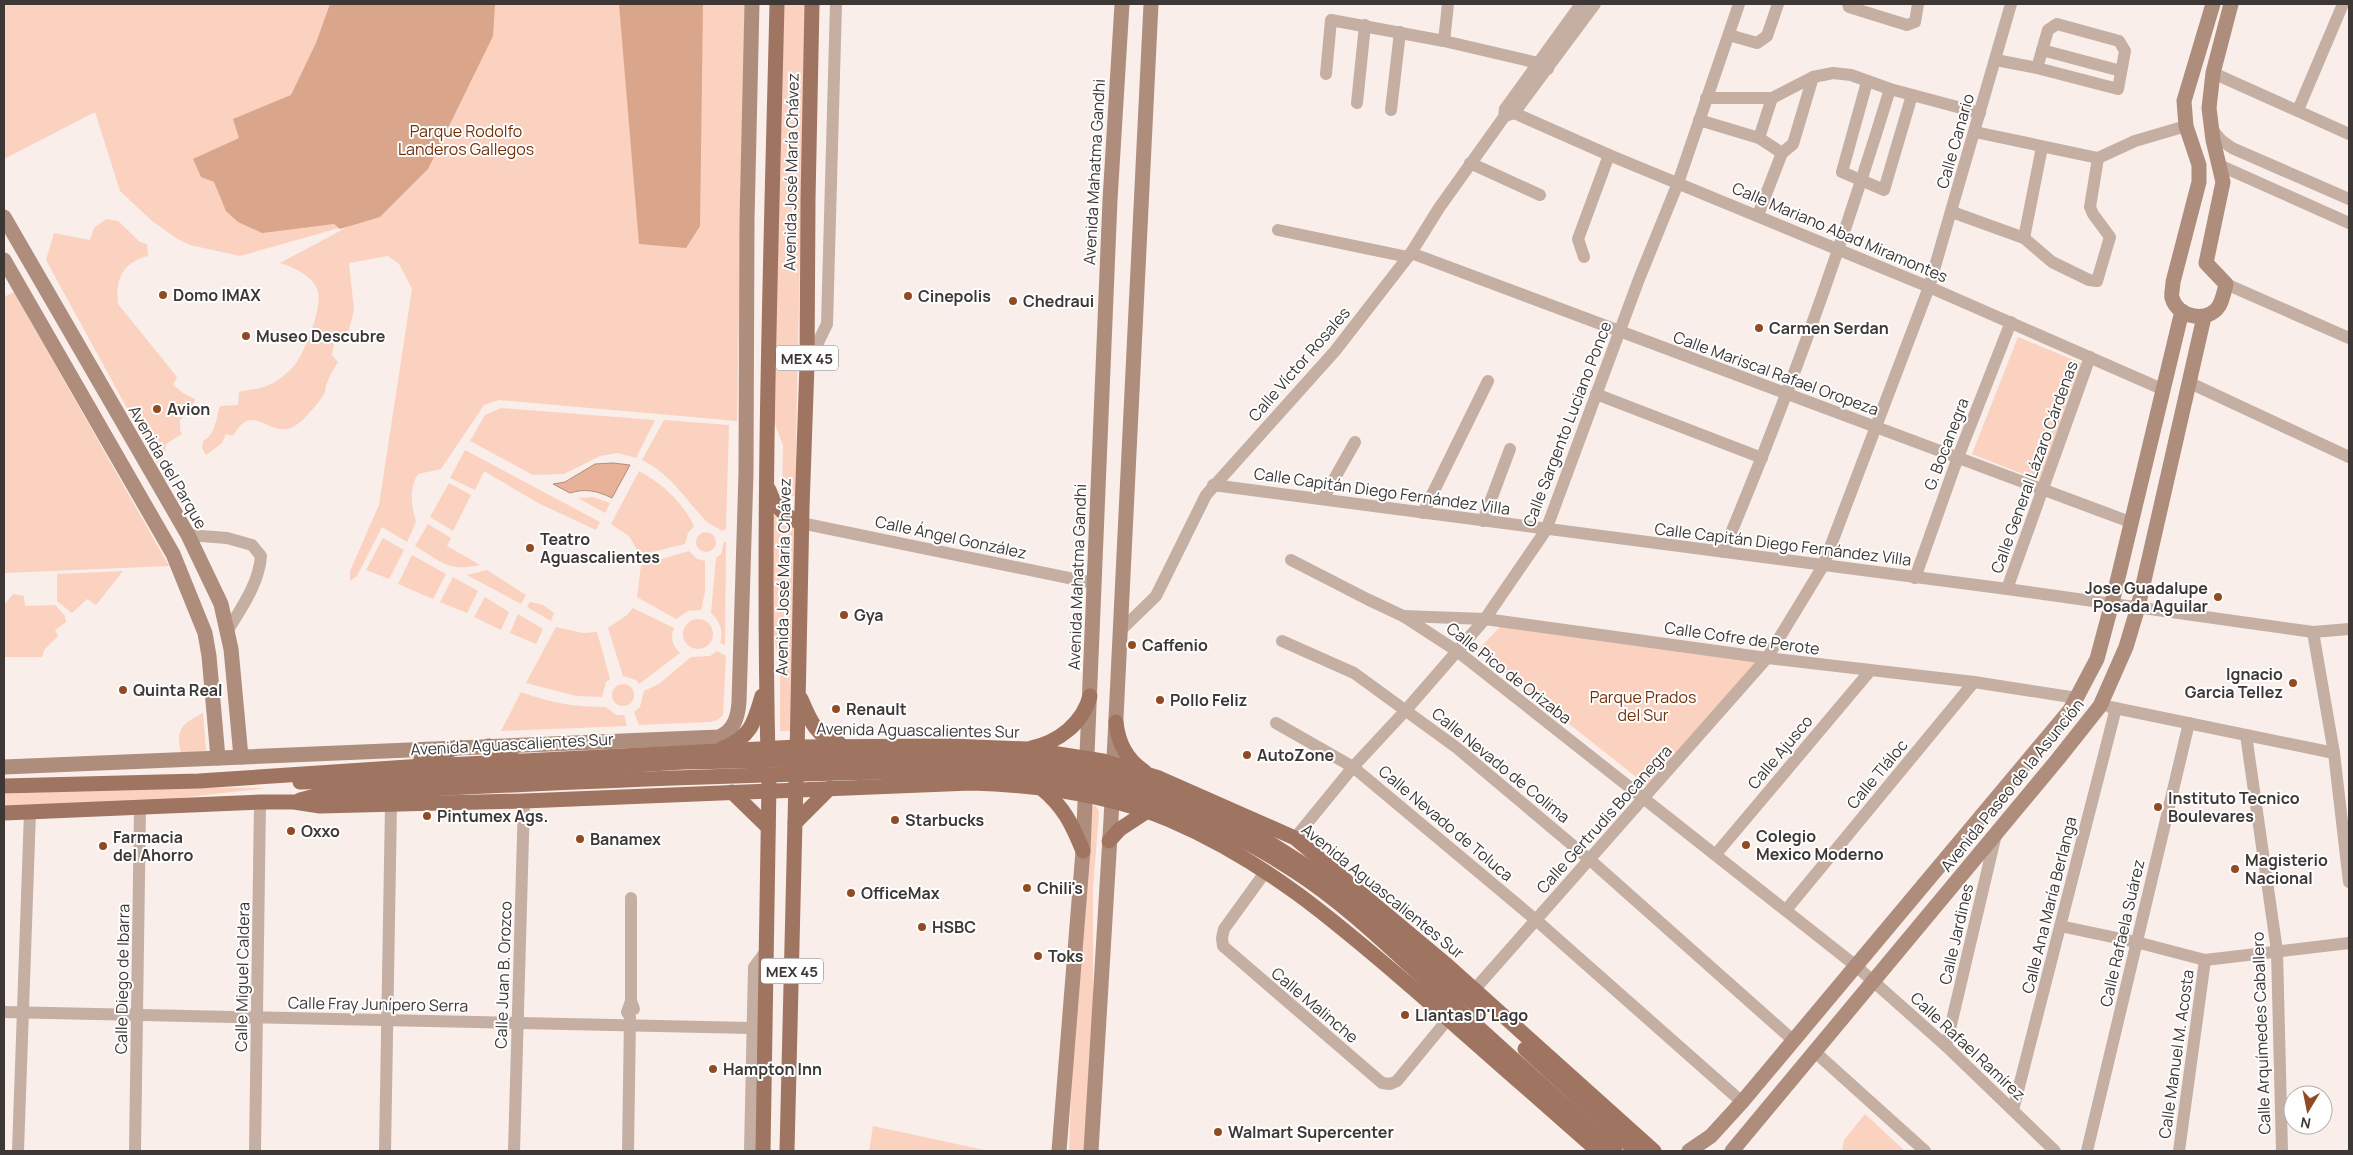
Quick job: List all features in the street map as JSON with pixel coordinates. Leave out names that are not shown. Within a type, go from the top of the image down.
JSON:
[{"type":"main road","name":"Avenida José María Chávez","points":[[763,1151],[769,791],[766,682],[767,479],[777,4]]},
{"type":"main road","name":"Avenida José María Chávez","points":[[787,1151],[801,523],[807,365],[812,4]]},
{"type":"main road","points":[[767,479],[777,506],[788,516],[801,523]]},
{"type":"main road","points":[[712,744],[734,744],[750,730],[754,723],[766,682]]},
{"type":"main road","points":[[798,693],[811,722],[819,733],[829,740],[850,746]]},
{"type":"main road","points":[[1026,749],[1047,744],[1066,732],[1085,712],[1090,696]]},
{"type":"main road","points":[[1116,722],[1120,740],[1128,756],[1142,770],[1159,778]]},
{"type":"main road","name":"Avenida Aguascalientes Sur","points":[[199,781],[642,754],[712,744],[768,748],[950,746],[1026,749],[1114,764],[1159,778],[1295,838],[1474,990],[1654,1151]]},
{"type":"main road","points":[[490,746],[517,761]]},
{"type":"main road","points":[[408,767],[458,747]]},
{"type":"main road","points":[[997,784],[1009,778],[1014,766],[1012,757],[1001,748]]},
{"type":"main road","points":[[622,797],[639,791],[651,780],[650,762],[642,754]]},
{"type":"main road","name":"Avenida Aguascalientes Sur","points":[[4,786],[199,781],[300,782],[387,780],[683,762],[964,758],[1023,759],[1126,780],[1168,794],[1245,829],[1318,874],[1446,979],[1636,1151]]},
{"type":"main road","points":[[294,802],[319,795],[373,792],[854,772],[994,771],[1046,775],[1122,792],[1172,809],[1240,838],[1297,872],[1322,890],[1426,979],[1615,1151]]},
{"type":"main road","points":[[1130,807],[1124,795],[1124,788],[1128,777],[1140,772]]},
{"type":"main road","points":[[4,814],[260,802],[294,802],[320,806],[524,801],[830,788],[997,784],[1040,787],[1085,795],[1170,820],[1240,855],[1266,871],[1336,922],[1598,1151]]},
{"type":"main road","points":[[1040,787],[1057,801],[1062,808],[1071,822],[1083,851]]},
{"type":"main road","points":[[795,824],[830,788]]},
{"type":"main road","points":[[732,792],[743,800],[768,827]]},
{"type":"main road","points":[[1110,841],[1120,829],[1146,812]]},
{"type":"street","points":[[712,744],[731,729],[738,712],[746,473],[747,220],[752,4]]},
{"type":"street","points":[[807,365],[827,324],[836,4]]},
{"type":"street","name":"Avenida Mahatma Gandhi","points":[[1059,1151],[1083,851],[1110,200],[1122,4]]},
{"type":"street","points":[[1091,1151],[1110,841],[1151,4]]},
{"type":"street","points":[[1444,41],[1448,4]]},
{"type":"street","name":"Calle Víctor Rosales","points":[[1543,66],[1581,4]]},
{"type":"street","name":"Calle Víctor Rosales","points":[[1121,630],[1156,596],[1206,494],[1335,351],[1410,255],[1470,163],[1543,66],[1595,4]]},
{"type":"street","name":"Calle Sargento Luciano Ponce","points":[[1295,838],[1353,767],[1406,710],[1485,619],[1546,530],[1596,394],[1678,183],[1739,4]]},
{"type":"street","points":[[1728,35],[1757,43],[1767,36],[1778,4]]},
{"type":"street","points":[[1848,4],[1849,7],[1908,25],[1915,22],[1918,4]]},
{"type":"street","name":"Calle Canario","points":[[1928,287],[1952,212],[2011,4]]},
{"type":"street","points":[[2213,4],[2184,101],[2186,126],[2199,165],[2199,182],[2173,282],[2172,299],[2182,311],[2204,317],[2218,307],[2226,284]]},
{"type":"street","points":[[2231,4],[2214,73],[2210,108],[2212,129],[2223,182],[2206,263],[2226,284],[2349,338]]},
{"type":"street","points":[[2298,110],[2343,4]]},
{"type":"street","points":[[1326,74],[1331,20],[1444,41],[1543,66]]},
{"type":"street","points":[[1996,60],[2037,68],[2118,89],[2125,51],[2119,42],[2057,24],[2048,30],[2037,68]]},
{"type":"street","points":[[1357,103],[1365,25]]},
{"type":"street","points":[[1391,110],[1400,32]]},
{"type":"street","points":[[2042,50],[2121,71]]},
{"type":"street","points":[[1706,98],[1772,98],[1813,77],[1833,73],[1851,75],[1866,82],[1980,113]]},
{"type":"street","points":[[2214,73],[2349,134]]},
{"type":"street","points":[[1758,215],[1782,153],[1793,144],[1813,77]]},
{"type":"street","points":[[1866,82],[1842,172],[1884,190],[1912,95]]},
{"type":"street","points":[[1723,552],[1762,458],[1838,250],[1890,89]]},
{"type":"street","points":[[1759,138],[1772,98]]},
{"type":"street","name":"Calle Mariano Abad Miramontes","points":[[1508,113],[1758,215],[2162,389]]},
{"type":"street","points":[[1699,120],[1759,138],[1782,153]]},
{"type":"street","points":[[1975,132],[2098,158],[2136,141],[2186,126]]},
{"type":"street","points":[[2212,129],[2232,148],[2349,199]]},
{"type":"street","points":[[2024,238],[2042,147]]},
{"type":"street","points":[[1584,257],[1578,239],[1609,155]]},
{"type":"street","points":[[1952,212],[2024,238],[2052,262],[2088,280],[2097,281],[2110,237],[2092,214],[2090,207],[2098,158]]},
{"type":"street","points":[[1470,163],[1540,195]]},
{"type":"street","points":[[2219,165],[2349,223]]},
{"type":"street","name":"Avenida del Parque","points":[[4,216],[8,232],[188,535],[221,604],[228,630],[241,757]]},
{"type":"street","name":"Calle Mariscal Rafael Oropeza","points":[[1278,230],[1410,255],[2130,522]]},
{"type":"street","points":[[4,260],[177,562],[205,633],[209,656],[218,758]]},
{"type":"street","name":"Calle Gertrudis Bocanegra","points":[[1474,990],[1767,658],[1823,566],[1877,427],[1928,287]]},
{"type":"street","name":"Avenida Paseo de la Asunción","points":[[1689,1151],[1711,1136],[1742,1102],[2070,710],[2096,659],[2112,603],[2182,311]]},
{"type":"street","name":"Avenida Paseo de la Asunción","points":[[1732,1151],[2100,706],[2126,647],[2138,606],[2204,317]]},
{"type":"street","name":"G. Bocanegra","points":[[1915,578],[1958,457],[2010,322]]},
{"type":"street","name":"Calle General Lázaro Cárdenas","points":[[2008,589],[2090,357]]},
{"type":"street","points":[[1423,513],[1488,382]]},
{"type":"street","points":[[2190,383],[2349,457]]},
{"type":"street","points":[[1596,394],[1762,458]]},
{"type":"street","points":[[745,425],[768,423]]},
{"type":"street","points":[[1323,499],[1355,442]]},
{"type":"street","points":[[1483,521],[1510,450]]},
{"type":"street","points":[[746,473],[767,479]]},
{"type":"street","name":"Calle Capitán Diego Fernández Villa","points":[[1214,485],[1546,530],[2138,606],[2314,632],[2349,630]]},
{"type":"street","name":"Calle Ángel González","points":[[801,523],[1093,584]]},
{"type":"street","points":[[188,535],[228,538],[252,545],[261,556],[260,568],[254,584],[228,630]]},
{"type":"street","name":"Calle Pico de Orizaba","points":[[1291,560],[1367,600],[1403,616],[1457,651],[1643,800],[1716,854],[1856,966]]},
{"type":"street","name":"Calle Cofre de Perote","points":[[1403,616],[1485,619],[1767,658],[1974,682],[2077,698]]},
{"type":"street","points":[[2314,632],[2334,752],[2349,882]]},
{"type":"street","name":"Calle Nevado de Colima","points":[[1282,641],[1354,673],[1457,748],[1588,859],[1794,1040]]},
{"type":"street","name":"Calle Ajusco","points":[[1716,854],[1870,671]]},
{"type":"street","name":"Calle Tláloc","points":[[1786,910],[1974,682]]},
{"type":"street","points":[[2100,706],[2334,752]]},
{"type":"street","name":"Calle Ana María Berlanga","points":[[2013,1110],[2116,708]]},
{"type":"street","name":"Calle Nevado de Toluca","points":[[1276,723],[1353,767],[1536,920],[1742,1102]]},
{"type":"street","name":"Calle Rafaela Suárez","points":[[2087,1151],[2189,723]]},
{"type":"street","name":"Calle Arquímedes Caballero","points":[[2246,735],[2277,951],[2282,1151]]},
{"type":"street","name":"Avenida Aguascalientes Sur","points":[[4,767],[458,747],[712,744]]},
{"type":"street","name":"Calle Juan B. Orozco","points":[[514,1151],[524,801]]},
{"type":"street","name":"Calle Miguel Caldera","points":[[255,1151],[260,802]]},
{"type":"street","points":[[385,1151],[391,804]]},
{"type":"street","name":"Calle Diego de Ibarra","points":[[136,1151],[140,808]]},
{"type":"street","points":[[18,1151],[30,812]]},
{"type":"street","name":"Calle Jardines","points":[[1946,1046],[1997,830]]},
{"type":"street","name":"Calle Malinche","points":[[1266,871],[1224,929],[1223,946],[1382,1083],[1390,1084],[1397,1081],[1448,1019]]},
{"type":"street","points":[[628,1151],[630,1021],[634,1013],[631,1001],[631,898]]},
{"type":"street","points":[[2060,926],[2136,942],[2204,960],[2349,943]]},
{"type":"street","name":"Avenida José María Chávez","points":[[750,1151],[751,1028],[754,967],[766,951]]},
{"type":"street","name":"Calle Manuel M. Acosta","points":[[2179,1151],[2204,960]]},
{"type":"street","name":"Calle Rafael Ramírez","points":[[1856,966],[1946,1046],[2055,1151]]},
{"type":"street","name":"Calle Fray Junípero Serra","points":[[4,1012],[518,1023],[630,1021],[751,1028]]},
{"type":"street","points":[[1815,1052],[1925,1151]]},
{"type":"street","points":[[1711,1136],[1720,1148],[1732,1151]]},
{"type":"green space","name":"Parque Rodolfo Landeros Gallegos","points":[[4,4],[745,4],[737,421],[499,400],[484,405],[441,469],[418,474],[415,479],[412,497],[416,522],[407,542],[382,527],[357,576],[350,581],[350,571],[379,505],[412,289],[399,264],[388,256],[349,263],[354,310],[348,333],[342,334],[334,344],[332,355],[338,362],[329,378],[323,397],[305,418],[289,429],[280,429],[256,420],[249,420],[241,425],[233,436],[226,434],[221,444],[206,455],[202,448],[203,441],[213,430],[220,406],[238,405],[239,392],[272,384],[282,377],[298,360],[312,331],[319,300],[316,286],[302,273],[280,263],[353,224],[240,256],[190,245],[176,238],[152,221],[120,191],[95,112],[4,159]]},
{"type":"green space","points":[[779,4],[805,4],[795,496],[782,495],[783,445],[771,414]]},
{"type":"green space","points":[[106,219],[118,221],[140,242],[147,244],[148,256],[132,263],[122,273],[118,287],[118,304],[177,377],[173,385],[195,399],[191,410],[180,420],[182,434],[166,444],[164,458],[157,463],[46,260],[54,233],[90,240],[94,228]]},
{"type":"green space","points":[[14,292],[169,566],[4,573],[4,297]]},
{"type":"green space","points":[[2018,337],[2083,364],[2040,481],[1972,454]]},
{"type":"green space","points":[[501,408],[655,420],[636,458],[618,453],[600,456],[564,474],[533,475],[470,441],[485,415]]},
{"type":"green space","points":[[664,420],[729,425],[726,529],[722,531],[708,522],[661,472],[642,460]]},
{"type":"green space","points":[[465,450],[600,522],[596,530],[540,504],[484,471],[475,490],[450,478]]},
{"type":"green space","points":[[639,471],[656,481],[684,509],[694,526],[688,533],[685,544],[640,555],[629,536],[611,524]]},
{"type":"green space","points":[[449,483],[471,495],[453,531],[430,517]]},
{"type":"green space","points":[[593,497],[610,503],[605,513],[578,498]]},
{"type":"green space","points":[[769,512],[798,529],[793,731],[780,731],[780,668],[768,604]]},
{"type":"green space","points":[[428,524],[451,538],[447,546],[480,565],[469,567],[452,566],[439,561],[415,546]]},
{"type":"green space","points":[[706,532],[713,535],[716,542],[713,549],[706,552],[699,549],[696,542],[699,535]]},
{"type":"green space","points":[[383,538],[404,550],[389,579],[366,570]]},
{"type":"green space","points":[[724,542],[726,542],[725,645],[720,643],[722,635],[720,627],[711,613],[716,558],[721,554]]},
{"type":"green space","points":[[689,551],[697,559],[705,561],[705,592],[701,610],[688,611],[676,619],[637,597],[641,565]]},
{"type":"green space","points":[[412,555],[446,574],[433,599],[398,584]]},
{"type":"green space","points":[[487,570],[526,595],[521,604],[467,575]]},
{"type":"green space","points":[[123,571],[96,605],[87,599],[72,613],[57,601],[57,574]]},
{"type":"green space","points":[[453,577],[478,591],[467,613],[440,602]]},
{"type":"green space","points":[[13,594],[24,596],[25,606],[55,605],[65,616],[66,622],[55,630],[58,636],[44,650],[42,657],[4,657],[4,605]]},
{"type":"green space","points":[[485,597],[509,612],[501,630],[474,617]]},
{"type":"green space","points":[[530,602],[543,605],[554,613],[551,621],[527,607]]},
{"type":"green space","points":[[633,608],[674,628],[672,641],[680,653],[639,684],[636,680],[623,676],[608,628],[627,615]]},
{"type":"green space","points":[[518,614],[543,629],[536,644],[510,633]]},
{"type":"green space","points":[[698,619],[708,624],[713,634],[708,644],[698,649],[688,644],[683,634],[688,624]]},
{"type":"green space","name":"Parque Prados del Sur","points":[[1501,626],[1762,662],[1650,788],[1477,651]]},
{"type":"green space","points":[[556,627],[583,633],[597,632],[610,679],[606,682],[602,697],[576,696],[526,683]]},
{"type":"green space","points":[[717,651],[726,656],[723,715],[717,720],[710,722],[639,725],[634,712],[640,707],[644,691],[659,684],[691,657],[710,656]]},
{"type":"green space","points":[[623,684],[631,687],[634,695],[631,703],[623,706],[615,703],[612,695],[615,687]]},
{"type":"green space","points":[[521,692],[563,704],[606,707],[616,715],[624,715],[627,726],[501,731]]},
{"type":"green space","points":[[203,713],[206,751],[181,753],[179,738],[182,728],[185,724]]},
{"type":"green space","points":[[162,787],[267,788],[162,800],[4,807],[4,794]]},
{"type":"green space","points":[[1091,805],[1096,806],[1099,812],[1093,888],[1093,1006],[1085,1151],[1069,1151],[1074,1020]]},
{"type":"green space","points":[[1865,1114],[1905,1151],[1842,1151],[1844,1140]]},
{"type":"green space","points":[[873,1126],[989,1151],[869,1151]]},
{"type":"shaded area","points":[[330,4],[495,4],[493,36],[428,169],[380,217],[340,229],[334,224],[262,233],[238,222],[226,211],[214,182],[201,177],[193,159],[239,138],[233,119],[291,95],[316,43]]},
{"type":"shaded area","points":[[619,4],[703,4],[700,226],[686,248],[639,244]]},
{"type":"shaded area","points":[[613,463],[630,465],[612,498],[591,491],[570,493],[553,484],[565,482],[595,464]]},
{"type":"place","name":"Domo IMAX","points":[[163,295]]},
{"type":"place","name":"Cinepolis","points":[[908,296]]},
{"type":"place","name":"Chedraui","points":[[1013,301]]},
{"type":"place","name":"Carmen Serdan","points":[[1759,328]]},
{"type":"place","name":"Museo Descubre","points":[[246,336]]},
{"type":"place","name":"Avion","points":[[157,409]]},
{"type":"place","name":"Teatro Aguascalientes","points":[[530,548]]},
{"type":"place","name":"Jose Guadalupe Posada Aguilar","points":[[2218,597]]},
{"type":"place","name":"Gya","points":[[844,615]]},
{"type":"place","name":"Caffenio","points":[[1132,645]]},
{"type":"place","name":"Ignacio Garcia Tellez","points":[[2293,683]]},
{"type":"place","name":"Quinta Real","points":[[123,690]]},
{"type":"place","name":"Pollo Feliz","points":[[1160,700]]},
{"type":"place","name":"Renault","points":[[836,709]]},
{"type":"place","name":"AutoZone","points":[[1247,755]]},
{"type":"place","name":"Instituto Tecnico Boulevares","points":[[2158,807]]},
{"type":"place","name":"Pintumex Ags.","points":[[427,816]]},
{"type":"place","name":"Starbucks","points":[[895,820]]},
{"type":"place","name":"Oxxo","points":[[291,831]]},
{"type":"place","name":"Banamex","points":[[580,839]]},
{"type":"place","name":"Colegio Mexico Moderno","points":[[1746,845]]},
{"type":"place","name":"Farmacia del Ahorro","points":[[103,846]]},
{"type":"place","name":"Magisterio Nacional","points":[[2235,869]]},
{"type":"place","name":"Chili's","points":[[1027,888]]},
{"type":"place","name":"OfficeMax","points":[[851,893]]},
{"type":"place","name":"HSBC","points":[[922,927]]},
{"type":"place","name":"Toks","points":[[1038,956]]},
{"type":"place","name":"Llantas D'Lago","points":[[1405,1015]]},
{"type":"place","name":"Hampton Inn","points":[[713,1069]]},
{"type":"place","name":"Walmart Supercenter","points":[[1218,1132]]}]
